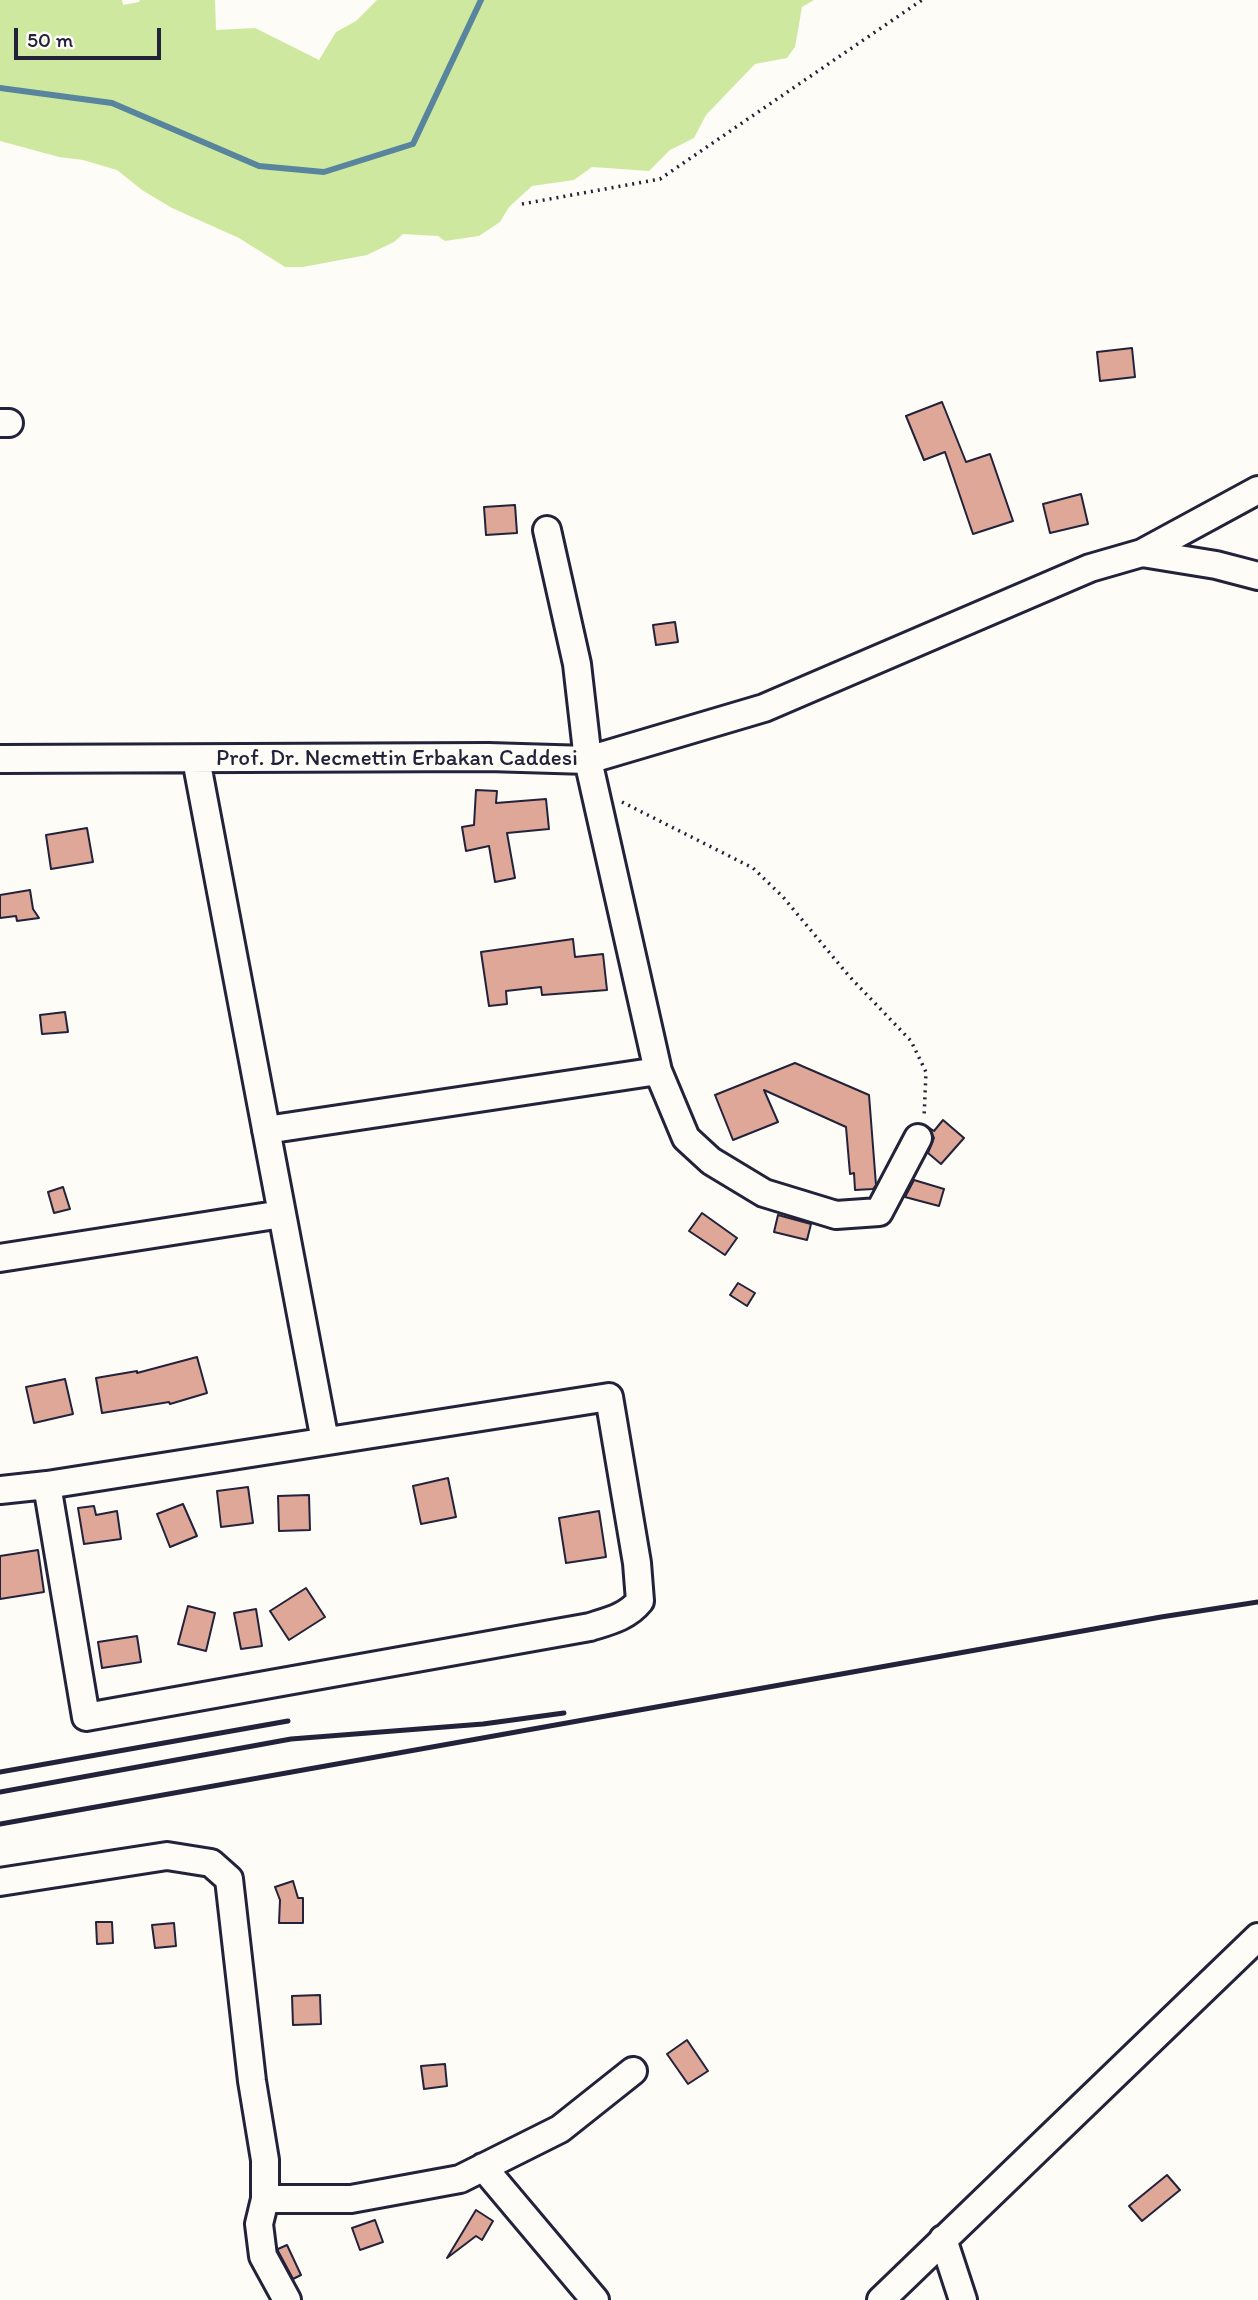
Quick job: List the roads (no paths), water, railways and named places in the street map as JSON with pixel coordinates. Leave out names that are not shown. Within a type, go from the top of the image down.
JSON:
[{"type":"street","points":[[1142,553],[1258,490]]},
{"type":"street","points":[[547,530],[577,664],[588,760],[658,1071],[687,1138],[710,1161],[764,1193],[836,1215],[879,1212],[918,1138]]},
{"type":"street","name":"Prof. Dr. Necmettin Erbakan Caddesi","points":[[0,759],[488,757],[588,760],[764,708],[1090,568],[1142,553],[1216,565],[1258,576]]},
{"type":"street","points":[[196,759],[325,1441]]},
{"type":"street","points":[[266,1130],[658,1071]]},
{"type":"street","points":[[0,1258],[282,1214]]},
{"type":"street","points":[[0,1490],[47,1486],[608,1396],[637,1563],[640,1601],[633,1610],[616,1619],[590,1627],[86,1717],[47,1486]]},
{"type":"street","points":[[0,1882],[167,1856],[211,1863],[229,1879],[252,2081],[265,2160],[265,2199],[259,2224],[263,2256],[287,2300]]},
{"type":"street","points":[[881,2300],[1258,1937]]},
{"type":"street","points":[[265,2199],[351,2199],[460,2179],[560,2129],[633,2071]]},
{"type":"street","points":[[483,2167],[596,2300]]},
{"type":"street","points":[[943,2239],[963,2300]]},
{"type":"waterway","points":[[0,88],[112,103],[259,166],[324,172],[413,144],[481,0]]},
{"type":"railway","points":[[0,1824],[1258,1602]]},
{"type":"railway","points":[[0,1792],[291,1739],[483,1724],[564,1713]]},
{"type":"railway","points":[[0,1772],[288,1721]]}]
